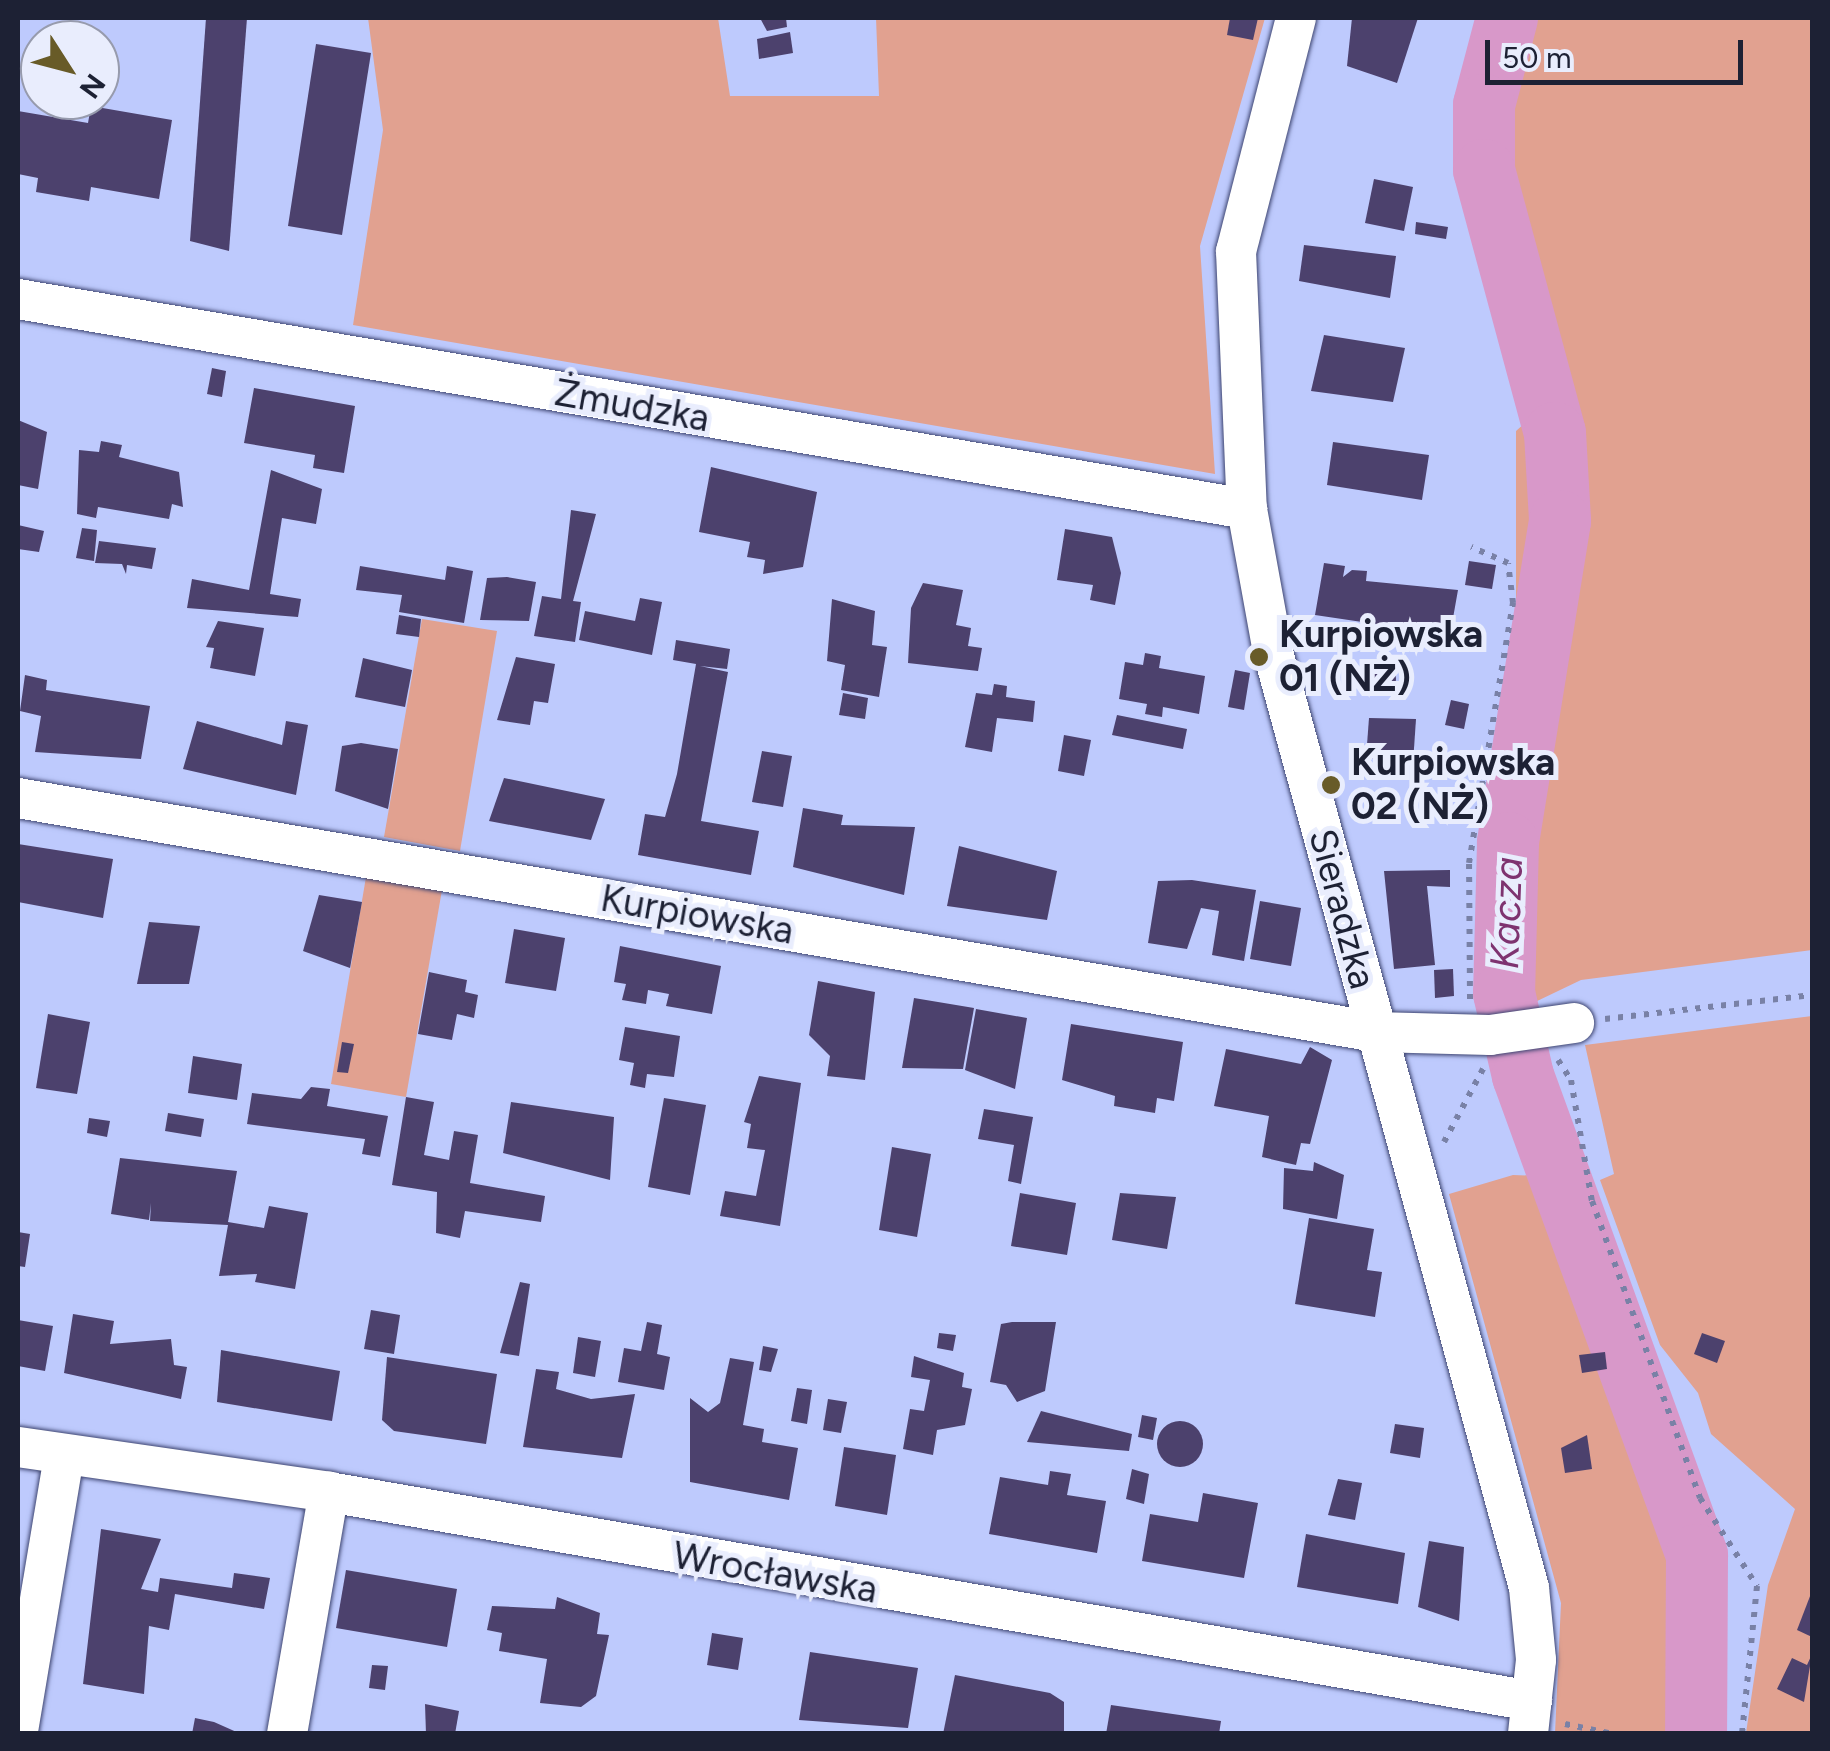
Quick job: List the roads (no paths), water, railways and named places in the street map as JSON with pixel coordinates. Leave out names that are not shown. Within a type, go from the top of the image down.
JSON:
[{"type":"street","name":"Sieradzka","points":[[1296,18],[1249,172],[1236,250],[1248,510],[1274,652],[1529,1588],[1539,1719]]},
{"type":"street","name":"Żmudzka","points":[[18,299],[1248,510]]},
{"type":"street","name":"Kurpiowska","points":[[18,798],[1375,1032],[1482,1035],[1574,1023]]},
{"type":"street","name":"Wrocławska","points":[[18,1447],[329,1492],[1539,1719]]},
{"type":"street","points":[[18,1720],[64,1456]]},
{"type":"street","points":[[287,1734],[329,1492]]},
{"type":"waterway","name":"Kacza","points":[[1507,18],[1484,105],[1484,170],[1555,433],[1560,521],[1508,843],[1504,993],[1523,1076],[1697,1555],[1696,1734]]},
{"type":"place","name":"Kurpiowska 01 (NŻ)","points":[[1259,657]]},
{"type":"place","name":"Kurpiowska 02 (NŻ)","points":[[1331,785]]}]
